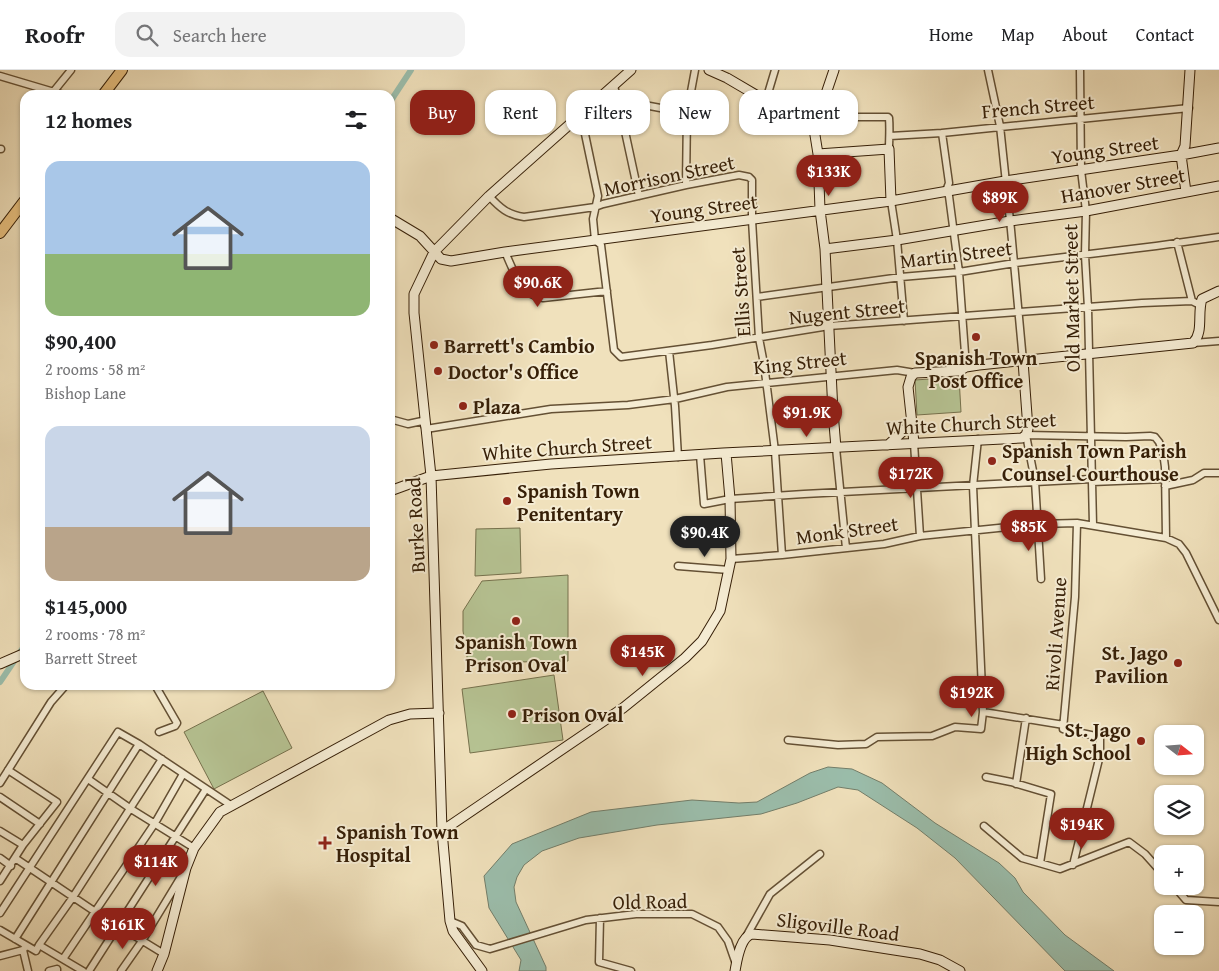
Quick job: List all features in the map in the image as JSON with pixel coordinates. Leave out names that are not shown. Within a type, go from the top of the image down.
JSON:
[{"type":"main road","points":[[107,90],[122,70]]},
{"type":"main road","points":[[0,233],[20,207]]},
{"type":"street","points":[[55,90],[71,70]]},
{"type":"street","name":"Burke Road","points":[[609,90],[631,70]]},
{"type":"street","points":[[691,90],[694,70]]},
{"type":"street","points":[[709,70],[748,90]]},
{"type":"street","points":[[769,90],[775,70]]},
{"type":"street","points":[[827,90],[834,70]]},
{"type":"street","points":[[988,70],[1000,126],[1015,263],[1028,429],[1026,435],[1035,481],[1041,579]]},
{"type":"street","name":"Old Market Street","points":[[1080,70],[1081,170],[1086,211],[1085,255],[1088,308],[1092,525]]},
{"type":"street","points":[[1186,192],[1181,155],[1185,146],[1190,70]]},
{"type":"street","points":[[0,76],[50,90]]},
{"type":"street","points":[[614,86],[615,90]]},
{"type":"street","name":"French Street","points":[[890,136],[1081,120],[1189,108]]},
{"type":"street","points":[[858,116],[886,116],[889,118],[891,201],[897,240],[904,321]]},
{"type":"street","name":"Burke Road","points":[[482,971],[453,931],[450,922],[442,830],[440,712],[431,476],[414,313],[414,294],[434,252],[490,196],[566,128]]},
{"type":"street","points":[[942,133],[948,183],[946,190],[949,196],[959,272],[966,366]]},
{"type":"street","points":[[585,135],[598,196],[595,207]]},
{"type":"street","points":[[626,135],[639,196]]},
{"type":"street","points":[[686,185],[687,135]]},
{"type":"street","points":[[815,135],[818,154],[820,210],[825,249],[836,448],[846,548]]},
{"type":"street","name":"Young Street","points":[[434,252],[441,259],[450,261],[505,252],[891,201],[946,190],[1219,148]]},
{"type":"street","points":[[818,154],[889,149]]},
{"type":"street","name":"Morrison Street","points":[[490,196],[502,210],[514,216],[524,217],[595,207],[686,185],[738,175],[749,176]]},
{"type":"street","name":"Ellis Street","points":[[749,176],[752,180],[752,220],[759,338],[775,451],[782,555]]},
{"type":"street","name":"Hanover Street","points":[[825,249],[1086,211],[1219,186]]},
{"type":"street","name":"Morrison Street","points":[[595,207],[593,220],[595,240]]},
{"type":"street","points":[[395,221],[420,236],[434,252]]},
{"type":"street","name":"Martin Street","points":[[757,297],[827,286],[959,272],[1219,236]]},
{"type":"street","name":"Nugent Street","points":[[595,240],[601,245],[614,350],[616,354],[622,357],[759,338],[829,326],[1018,312],[1196,303]]},
{"type":"street","points":[[1178,242],[1196,303],[1198,337],[1193,343]]},
{"type":"street","points":[[505,252],[521,283],[533,297],[543,298],[607,291]]},
{"type":"street","points":[[1196,303],[1219,291]]},
{"type":"street","name":"King Street","points":[[395,420],[408,424],[422,421],[426,429],[551,409],[628,405],[675,399],[728,387],[897,370],[915,373],[959,371],[966,366],[1219,341]]},
{"type":"street","points":[[669,351],[675,399],[678,456]]},
{"type":"street","points":[[915,373],[911,377],[908,387],[920,536]]},
{"type":"street","points":[[888,445],[912,424]]},
{"type":"street","name":"White Church Street","points":[[395,488],[431,476],[551,464],[1022,438],[1026,435],[1150,436],[1155,437],[1159,442],[1166,468],[1166,538]]},
{"type":"street","points":[[788,740],[838,745],[866,744],[877,737],[932,736],[956,727],[981,730],[983,712],[973,486],[978,439]]},
{"type":"street","points":[[442,830],[623,708],[685,658],[702,641],[718,616],[731,559],[730,499],[726,453]]},
{"type":"street","points":[[700,455],[704,504],[730,499],[1035,481],[1165,482],[1193,480],[1204,473],[1219,472]]},
{"type":"street","name":"Monk Street","points":[[731,559],[884,544],[920,536],[1038,524],[1077,523],[1166,538],[1179,544],[1186,553],[1219,620]]},
{"type":"street","name":"Rivoli Avenue","points":[[1064,725],[1075,597],[1077,523]]},
{"type":"street","points":[[678,566],[729,570]]},
{"type":"street","points":[[0,664],[20,655]]},
{"type":"street","points":[[0,782],[51,702],[62,690]]},
{"type":"street","points":[[158,690],[177,723],[175,726],[160,732]]},
{"type":"street","points":[[157,971],[164,954],[186,868],[194,848],[220,812],[389,720],[410,714],[440,712]]},
{"type":"street","points":[[983,712],[1064,725],[1063,729],[1100,737],[1100,755],[1073,865]]},
{"type":"street","points":[[1016,784],[1026,718]]},
{"type":"street","points":[[0,914],[118,732],[232,806]]},
{"type":"street","points":[[15,939],[139,744]]},
{"type":"street","points":[[0,930],[15,939],[24,948],[36,951],[162,760]]},
{"type":"street","points":[[0,881],[23,845],[57,802],[8,770]]},
{"type":"street","points":[[63,959],[155,823],[183,774]]},
{"type":"street","points":[[986,777],[1051,794],[1040,863]]},
{"type":"street","points":[[88,779],[131,809],[194,848]]},
{"type":"street","points":[[89,971],[206,789]]},
{"type":"street","points":[[0,797],[40,824]]},
{"type":"street","points":[[984,826],[1022,858],[1060,869],[1129,842],[1145,854],[1154,865]]},
{"type":"street","points":[[0,832],[23,845]]},
{"type":"street","points":[[747,935],[770,894],[820,854]]},
{"type":"street","points":[[0,858],[11,866]]},
{"type":"street","points":[[15,858],[94,911],[164,954]]},
{"type":"street","points":[[121,971],[142,941],[186,868]]},
{"type":"street","points":[[1182,895],[1186,900],[1219,902]]},
{"type":"street","name":"Old Road","points":[[450,922],[462,926],[476,946],[490,949],[586,920],[636,914],[692,914],[718,927],[728,941],[735,968]]},
{"type":"street","points":[[600,918],[599,962],[632,971]]},
{"type":"street","name":"Sligoville Road","points":[[735,968],[744,940],[747,935],[752,934],[830,940],[914,953],[940,960],[960,971]]},
{"type":"street","points":[[40,945],[83,971]]},
{"type":"street","points":[[0,956],[24,948]]},
{"type":"street","points":[[24,948],[28,971]]},
{"type":"street","points":[[49,971],[57,970]]},
{"type":"shaded area","points":[[959,377],[961,412],[917,415],[915,380]]},
{"type":"shaded area","points":[[520,528],[521,573],[475,576],[476,529]]},
{"type":"shaded area","name":"Spanish Town Prison Oval","points":[[568,575],[568,661],[468,663],[463,631],[463,611],[482,581]]},
{"type":"shaded area","name":"Prison Oval","points":[[554,675],[563,740],[470,753],[462,689]]},
{"type":"shaded area","points":[[263,691],[292,748],[214,789],[184,732]]},
{"type":"shaded area","points":[[828,767],[852,769],[882,783],[935,823],[999,863],[1015,878],[1023,892],[1065,935],[1114,971],[1065,971],[955,858],[917,828],[858,790],[838,787],[797,803],[761,814],[657,825],[579,838],[542,851],[524,865],[514,887],[516,902],[546,967],[546,971],[519,971],[521,960],[489,908],[484,876],[512,844],[591,812],[692,800],[739,803],[757,802],[810,773]]},
{"type":"waterway","points":[[395,94],[411,70]]},
{"type":"waterway","points":[[0,682],[20,652]]},
{"type":"place","name":"Spanish Town Post Office","points":[[976,337]]},
{"type":"place","name":"Barrett's Cambio","points":[[434,345]]},
{"type":"place","name":"Doctor's Office","points":[[438,371]]},
{"type":"place","name":"Plaza","points":[[463,406]]},
{"type":"place","name":"Spanish Town Parish Counsel Courthouse","points":[[992,461]]},
{"type":"place","name":"Spanish Town Penitentary","points":[[507,501]]},
{"type":"place","name":"Spanish Town Prison Oval","points":[[516,621]]},
{"type":"place","name":"St. Jago Pavilion","points":[[1178,663]]},
{"type":"place","name":"Prison Oval","points":[[512,714]]},
{"type":"place","name":"St. Jago High School","points":[[1141,741]]},
{"type":"place","name":"Spanish Town Hospital","points":[[325,843]]}]
